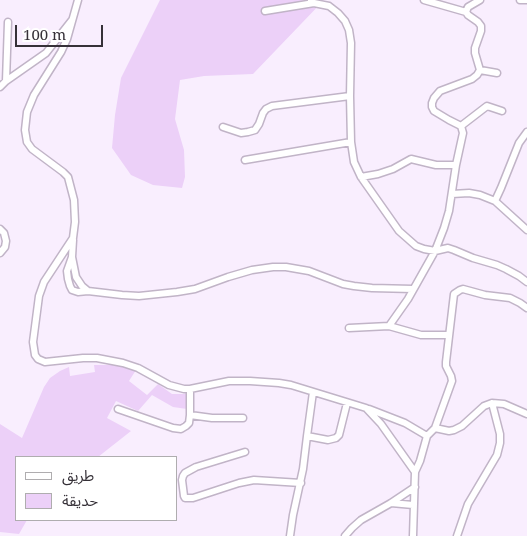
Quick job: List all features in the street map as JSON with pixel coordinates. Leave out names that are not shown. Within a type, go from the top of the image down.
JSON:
[{"type":"street","points":[[78,0],[67,39],[34,95],[27,112],[25,130],[32,149],[68,177],[74,200],[76,222],[72,257],[76,277],[88,291]]},
{"type":"street","points":[[389,326],[408,299],[435,251],[449,211],[463,133],[461,126],[434,111],[432,103],[440,91],[472,79],[477,76],[480,70],[475,53],[481,31],[481,26],[478,22],[466,12],[424,0]]},
{"type":"street","points":[[466,12],[468,6],[480,0]]},
{"type":"street","points":[[520,0],[527,0]]},
{"type":"street","points":[[264,11],[313,1],[329,6],[345,21],[351,35],[351,142],[354,162],[361,177],[400,231],[416,246],[435,251],[448,248],[506,268],[527,282]]},
{"type":"street","points":[[0,87],[46,53],[74,17]]},
{"type":"street","points":[[6,82],[8,22]]},
{"type":"street","points":[[480,70],[497,73]]},
{"type":"street","points":[[223,127],[240,133],[248,132],[255,130],[263,113],[272,106],[350,96]]},
{"type":"street","points":[[461,126],[487,106],[502,112]]},
{"type":"street","points":[[495,201],[519,143],[527,132]]},
{"type":"street","points":[[245,160],[351,142]]},
{"type":"street","points":[[361,177],[378,174],[410,159],[436,165],[456,165]]},
{"type":"street","points":[[452,194],[468,193],[495,201],[527,230]]},
{"type":"street","points":[[0,229],[4,233],[6,241],[5,247],[0,253]]},
{"type":"street","points":[[73,238],[44,282],[38,296],[33,342],[35,355],[38,359],[45,362],[97,358],[123,363],[138,368],[177,388],[190,389],[229,381],[291,385],[366,408],[405,423],[427,436]]},
{"type":"street","points":[[72,257],[67,271],[70,286],[74,292],[88,291],[139,296],[177,292],[195,289],[252,270],[273,267],[316,273],[343,284],[354,286],[413,289]]},
{"type":"street","points":[[413,536],[414,472],[420,461],[427,436],[435,428],[452,381],[446,362],[454,294],[463,289],[485,295],[510,298],[527,308]]},
{"type":"street","points":[[349,328],[389,326],[421,336],[450,335]]},
{"type":"street","points":[[118,409],[176,429],[181,429],[188,423],[190,415],[190,389]]},
{"type":"street","points":[[290,536],[304,469],[313,392]]},
{"type":"street","points":[[307,436],[328,440],[336,438],[339,435],[347,403]]},
{"type":"street","points":[[435,428],[449,431],[454,430],[462,426],[484,406],[492,403],[504,404],[527,414]]},
{"type":"street","points":[[457,536],[468,504],[497,455],[500,434],[492,403]]},
{"type":"street","points":[[366,408],[381,424],[414,472]]},
{"type":"street","points":[[190,415],[212,418],[243,418]]},
{"type":"street","points":[[244,452],[196,467],[185,473],[182,480],[185,498],[193,498],[247,481],[261,480],[301,483]]},
{"type":"street","points":[[345,536],[362,520],[414,487]]},
{"type":"street","points":[[391,503],[414,505]]},
{"type":"green space","points":[[160,0],[324,0],[253,74],[204,76],[180,80],[175,119],[184,150],[185,177],[182,188],[153,185],[131,175],[112,148],[121,78]]},
{"type":"green space","points":[[94,365],[116,365],[136,370],[129,381],[147,395],[158,384],[172,394],[188,394],[187,409],[173,407],[152,395],[138,411],[116,401],[107,418],[131,431],[99,456],[15,456],[15,521],[26,521],[19,534],[0,532],[0,424],[22,438],[44,387],[50,378],[69,367],[70,376],[95,372]]}]
